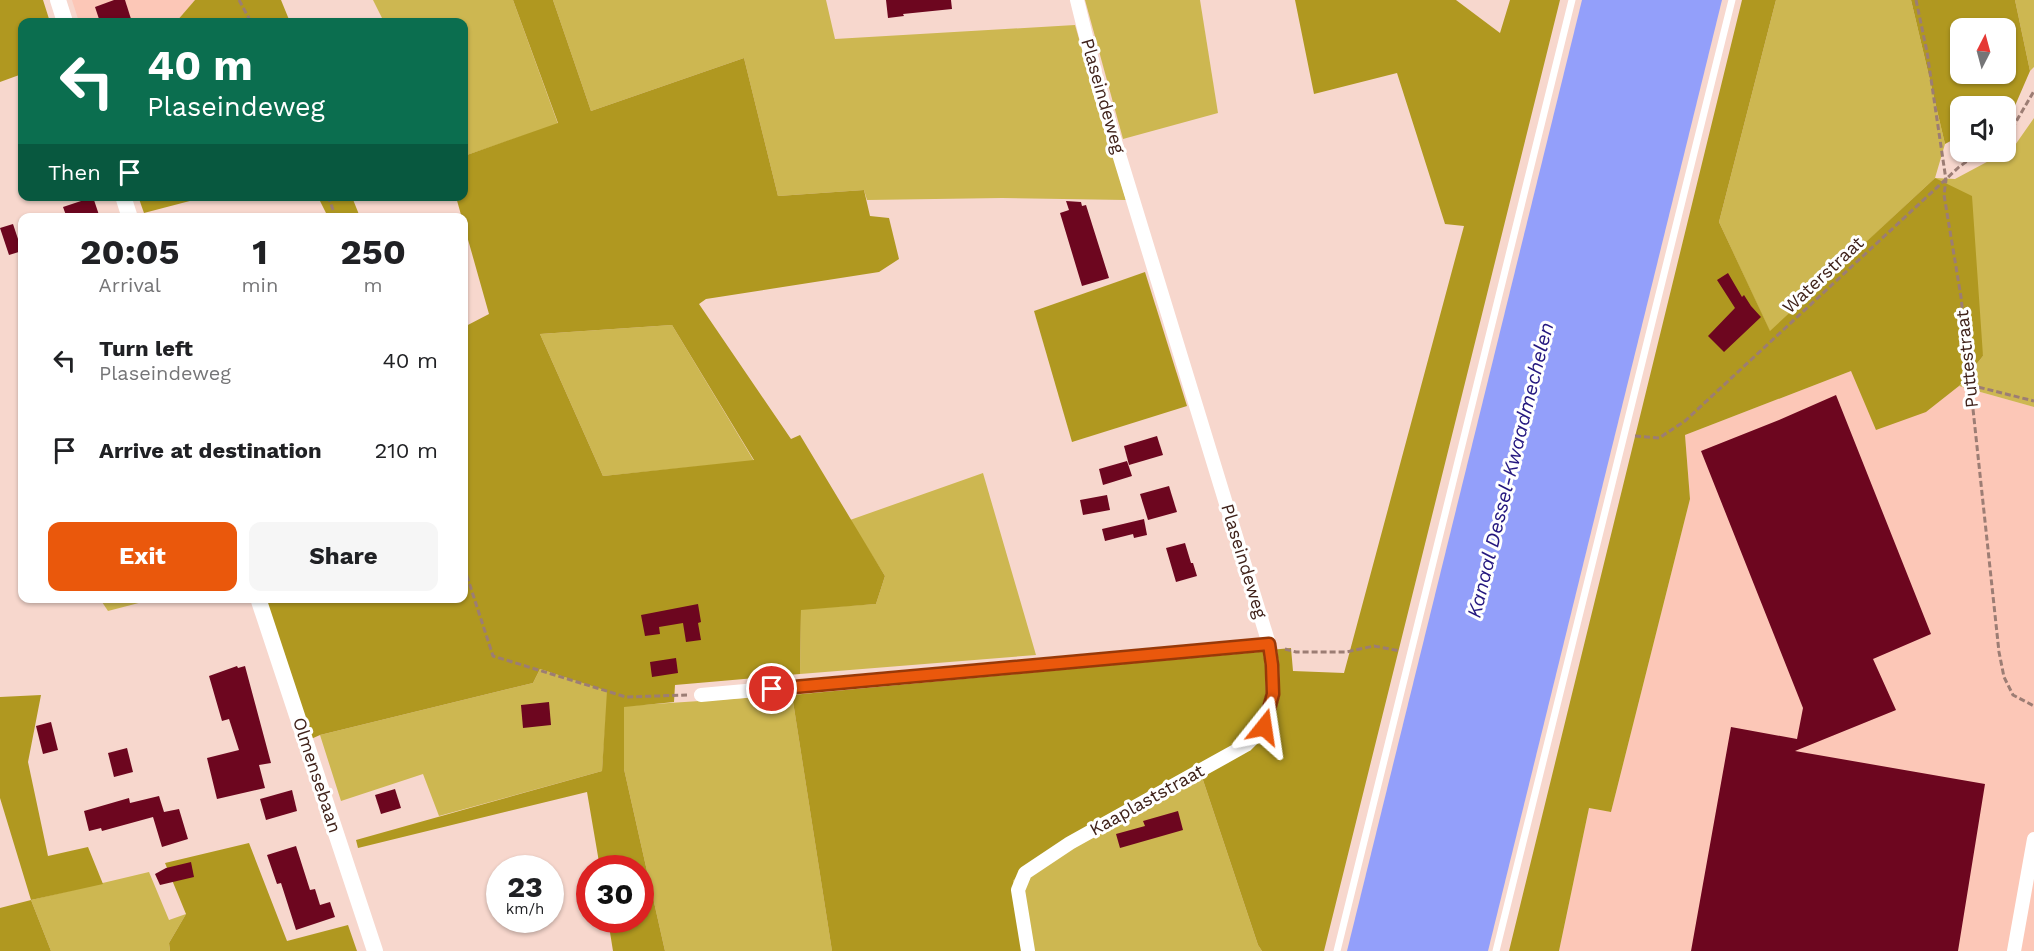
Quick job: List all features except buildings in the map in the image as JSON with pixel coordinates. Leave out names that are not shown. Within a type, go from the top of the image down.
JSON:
[{"type":"street","points":[[58,0],[64,18]]},
{"type":"street","name":"Plaseindeweg","points":[[701,695],[1269,644],[1100,89],[1077,0]]},
{"type":"street","name":"Olmensebaan","points":[[260,603],[375,951]]},
{"type":"street","name":"Kaaplaststraat","points":[[1029,951],[1018,890],[1025,873],[1070,843],[1246,745],[1264,727],[1273,694],[1269,644]]},
{"type":"street","points":[[2014,951],[2034,839]]},
{"type":"lane","points":[[1336,951],[1572,0]]},
{"type":"lane","points":[[1496,951],[1732,0]]},
{"type":"path","points":[[239,0],[249,18]]},
{"type":"path","name":"Puttestraat","points":[[1916,0],[1927,52],[1946,180],[1944,195],[1960,297],[1999,652],[2004,677],[2013,695],[2034,706]]},
{"type":"path","points":[[2016,123],[2034,92]]},
{"type":"path","name":"Waterstraat","points":[[1625,435],[1659,438],[1685,421],[1966,162]]},
{"type":"path","points":[[1970,385],[2034,401]]},
{"type":"path","points":[[468,579],[493,656],[626,697],[701,695]]},
{"type":"path","points":[[1269,644],[1296,652],[1346,652],[1374,646],[1410,653]]},
{"type":"shaded area","points":[[0,0],[43,0],[49,18],[18,18],[18,75],[0,82]]},
{"type":"shaded area","points":[[72,0],[195,0],[179,18],[78,18]]},
{"type":"shaded area","points":[[195,0],[281,0],[288,18],[179,18]]},
{"type":"shaded area","points":[[373,0],[513,0],[558,124],[468,155],[468,18],[382,18]]},
{"type":"shaded area","points":[[513,0],[553,0],[591,111],[744,58],[778,196],[864,190],[870,216],[889,218],[899,259],[879,272],[706,299],[699,304],[791,439],[800,435],[885,576],[876,604],[801,610],[800,674],[675,685],[674,702],[624,707],[624,769],[643,855],[598,855],[587,792],[358,848],[356,840],[602,771],[607,691],[540,669],[533,683],[311,739],[266,603],[468,603],[468,325],[489,314],[468,240],[468,213],[461,213],[457,201],[468,201],[468,155],[558,123]],"holes":[[[672,325],[754,460],[603,476],[540,334]]]},
{"type":"shaded area","points":[[553,0],[826,0],[835,39],[1075,25],[1126,200],[1002,198],[867,200],[864,190],[778,196],[744,58],[591,111]]},
{"type":"shaded area","points":[[1085,0],[1200,0],[1218,113],[1123,139]]},
{"type":"shaded area","points":[[1295,0],[1456,0],[1500,33],[1510,0],[1560,0],[1324,951],[1262,951],[1258,945],[1199,768],[1021,871],[1013,881],[1013,891],[1027,951],[832,951],[792,695],[1291,648],[1293,671],[1344,673],[1464,226],[1445,224],[1397,73],[1314,94]]},
{"type":"shaded area","points":[[1742,0],[1776,0],[1719,222],[1770,331],[1935,178],[1972,196],[1983,356],[1959,386],[1926,412],[1876,430],[1851,371],[1685,435],[1690,499],[1611,812],[1589,808],[1559,951],[1509,951]]},
{"type":"shaded area","points":[[1776,0],[1911,0],[1945,144],[1935,178],[1770,332],[1719,222]]},
{"type":"shaded area","points":[[1911,0],[2015,0],[2030,71],[2016,103],[2016,96],[1950,96],[1950,141],[1945,144]]},
{"type":"shaded area","points":[[2015,0],[2034,0],[2034,67],[2030,71]]},
{"type":"shaded area","points":[[2034,118],[2034,407],[1959,386],[1983,356],[1935,178],[1955,179],[1987,162],[2016,162],[2016,144]]},
{"type":"shaded area","points":[[140,201],[190,201],[144,213]]},
{"type":"shaded area","points":[[320,201],[354,201],[358,213],[326,213]]},
{"type":"shaded area","points":[[1145,272],[1187,406],[1072,442],[1034,311]]},
{"type":"shaded area","points":[[672,325],[754,461],[603,476],[540,334]]},
{"type":"shaded area","points":[[1851,371],[1926,412],[1959,386],[2034,407],[2034,951],[1559,951],[1589,808],[1611,812],[1690,499],[1685,435]]},
{"type":"shaded area","points":[[983,473],[1036,655],[800,674],[801,609],[876,604],[885,576],[850,520]]},
{"type":"shaded area","points":[[103,603],[139,603],[108,611]]},
{"type":"shaded area","points":[[540,669],[608,691],[602,771],[439,816],[423,774],[341,801],[320,735],[533,683]]},
{"type":"shaded area","points":[[41,695],[28,762],[48,856],[88,847],[103,884],[31,900],[0,798],[0,697]]},
{"type":"shaded area","points":[[792,695],[832,951],[665,951],[654,902],[654,855],[643,855],[624,769],[624,706]]},
{"type":"shaded area","points":[[1199,768],[1258,945],[1262,951],[1027,951],[1013,891],[1013,881],[1021,871]]},
{"type":"shaded area","points":[[249,843],[287,941],[348,925],[357,951],[170,951],[169,943],[186,914],[165,863]]},
{"type":"shaded area","points":[[149,872],[169,920],[186,914],[169,943],[170,951],[51,951],[31,900]]},
{"type":"shaded area","points":[[31,900],[51,951],[0,951],[0,908]]},
{"type":"shaded area","points":[[654,902],[665,951],[613,951],[610,933],[654,933]]},
{"type":"water","name":"Kanaal Dessel-Kwaadmechelen","points":[[1582,0],[1722,0],[1488,951],[1347,951]]},
{"type":"route","points":[[772,689],[1269,644],[1273,694],[1264,727]]}]
